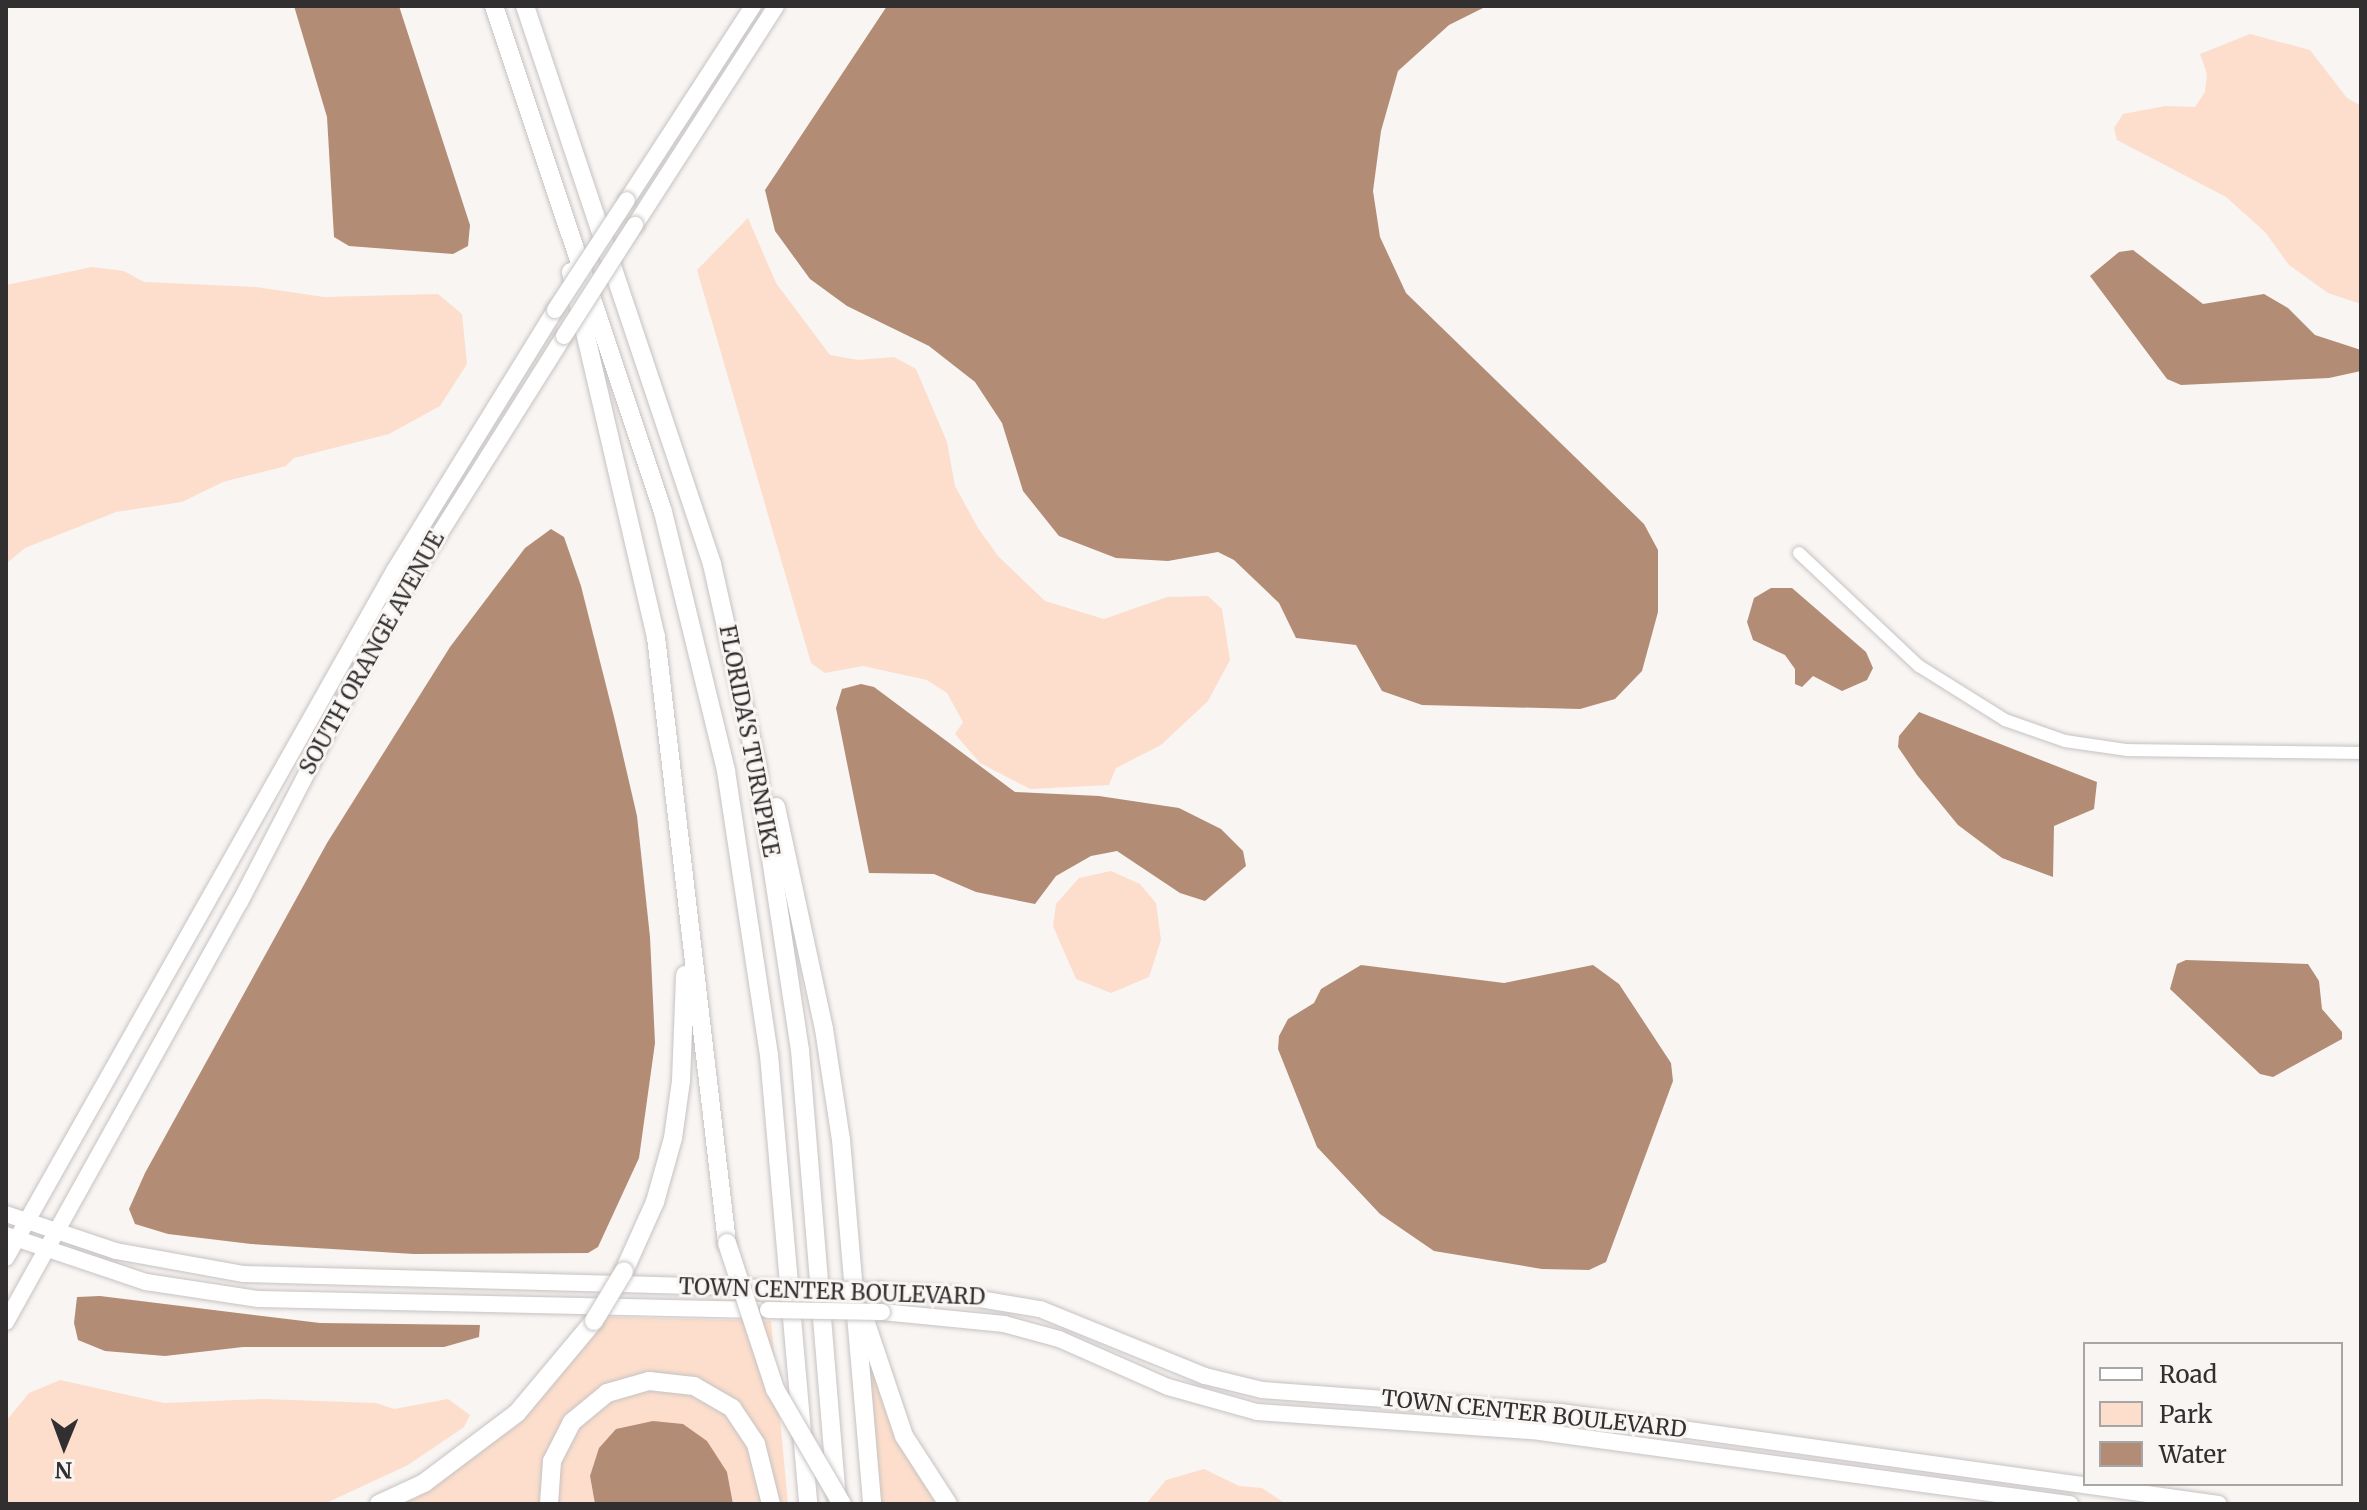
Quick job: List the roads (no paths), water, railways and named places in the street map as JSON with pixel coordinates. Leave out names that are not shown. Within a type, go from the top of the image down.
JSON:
[{"type":"highway","name":"FLORIDA'S TURNPIKE","points":[[494,6],[663,512],[734,815],[769,1055],[808,1504]]},
{"type":"highway","name":"FLORIDA'S TURNPIKE","points":[[525,6],[712,564],[757,766],[787,947],[840,1504]]},
{"type":"highway","points":[[571,237],[571,288],[643,561],[656,637],[727,1243],[775,1389],[840,1504]]},
{"type":"highway","points":[[712,564],[767,772],[818,999],[850,1229],[868,1333],[889,1401],[948,1504]]},
{"type":"highway","points":[[379,1504],[424,1483],[533,1398],[594,1321],[624,1271],[655,1202],[681,1081],[686,936],[682,869]]},
{"type":"highway","points":[[850,1229],[872,1504]]},
{"type":"highway","points":[[549,1504],[552,1461],[572,1422],[607,1393],[649,1381],[694,1386],[732,1408],[756,1444],[771,1504]]},
{"type":"main road","name":"SOUTH ORANGE AVENUE","points":[[6,1258],[11,1237],[27,1222],[394,571],[555,310],[753,6]]},
{"type":"main road","name":"SOUTH ORANGE AVENUE","points":[[6,1322],[240,902],[389,614],[776,6]]},
{"type":"main road","name":"TOWN CENTER BOULEVARD","points":[[6,1214],[56,1233],[174,1265],[244,1274],[950,1294],[1040,1309],[1205,1376],[1262,1390],[1560,1412],[2180,1501],[2219,1504]]},
{"type":"main road","name":"TOWN CENTER BOULEVARD","points":[[11,1237],[146,1282],[259,1299],[882,1312],[1004,1324],[1059,1339],[1168,1387],[1257,1412],[1540,1432],[2070,1504]]},
{"type":"street","points":[[1799,553],[1919,666],[2005,720],[2065,741],[2127,750],[2361,753]]},
{"type":"water","points":[[294,6],[399,6],[470,225],[468,246],[453,254],[349,246],[334,237],[327,117]]},
{"type":"water","points":[[887,6],[1487,6],[1449,25],[1398,71],[1381,131],[1373,191],[1380,237],[1406,293],[1644,524],[1658,550],[1658,612],[1642,671],[1615,699],[1580,709],[1422,705],[1382,691],[1356,645],[1296,638],[1279,603],[1234,560],[1218,552],[1168,561],[1116,558],[1059,536],[1023,491],[1002,423],[975,382],[929,346],[847,306],[810,279],[775,231],[765,190]]},
{"type":"water","points":[[2133,250],[2203,304],[2264,294],[2288,308],[2315,335],[2361,350],[2361,371],[2329,378],[2181,385],[2167,379],[2090,276],[2119,252]]},
{"type":"water","points":[[551,529],[564,537],[581,586],[615,721],[637,816],[650,937],[655,1043],[639,1158],[598,1247],[588,1253],[414,1254],[251,1244],[168,1234],[135,1224],[129,1209],[145,1173],[327,843],[450,647],[525,548]]},
{"type":"water","points":[[1771,588],[1792,588],[1866,652],[1873,668],[1867,680],[1842,691],[1813,676],[1802,687],[1795,684],[1795,669],[1785,655],[1753,640],[1747,622],[1754,598]]},
{"type":"water","points":[[861,684],[874,687],[1015,792],[1099,796],[1179,808],[1221,829],[1243,851],[1246,866],[1205,901],[1180,893],[1117,851],[1091,856],[1056,876],[1035,904],[976,892],[934,874],[869,873],[836,708],[842,689]]},
{"type":"water","points":[[1919,712],[2097,782],[2094,809],[2054,826],[2053,877],[2002,858],[1958,825],[1917,775],[1898,747],[1899,736]]},
{"type":"water","points":[[2186,960],[2308,964],[2319,981],[2322,1009],[2342,1032],[2342,1039],[2273,1077],[2260,1074],[2170,989],[2177,964]]},
{"type":"water","points":[[1361,965],[1504,983],[1593,965],[1619,984],[1671,1063],[1673,1081],[1606,1262],[1589,1270],[1542,1269],[1434,1251],[1380,1214],[1317,1147],[1278,1049],[1279,1036],[1288,1019],[1314,1003],[1321,989]]},
{"type":"water","points":[[100,1296],[320,1323],[480,1325],[479,1337],[444,1347],[243,1347],[165,1356],[105,1351],[78,1340],[74,1323],[77,1297]]},
{"type":"water","points":[[653,1421],[683,1424],[707,1441],[727,1472],[733,1504],[595,1504],[590,1476],[599,1448],[616,1429]]}]
